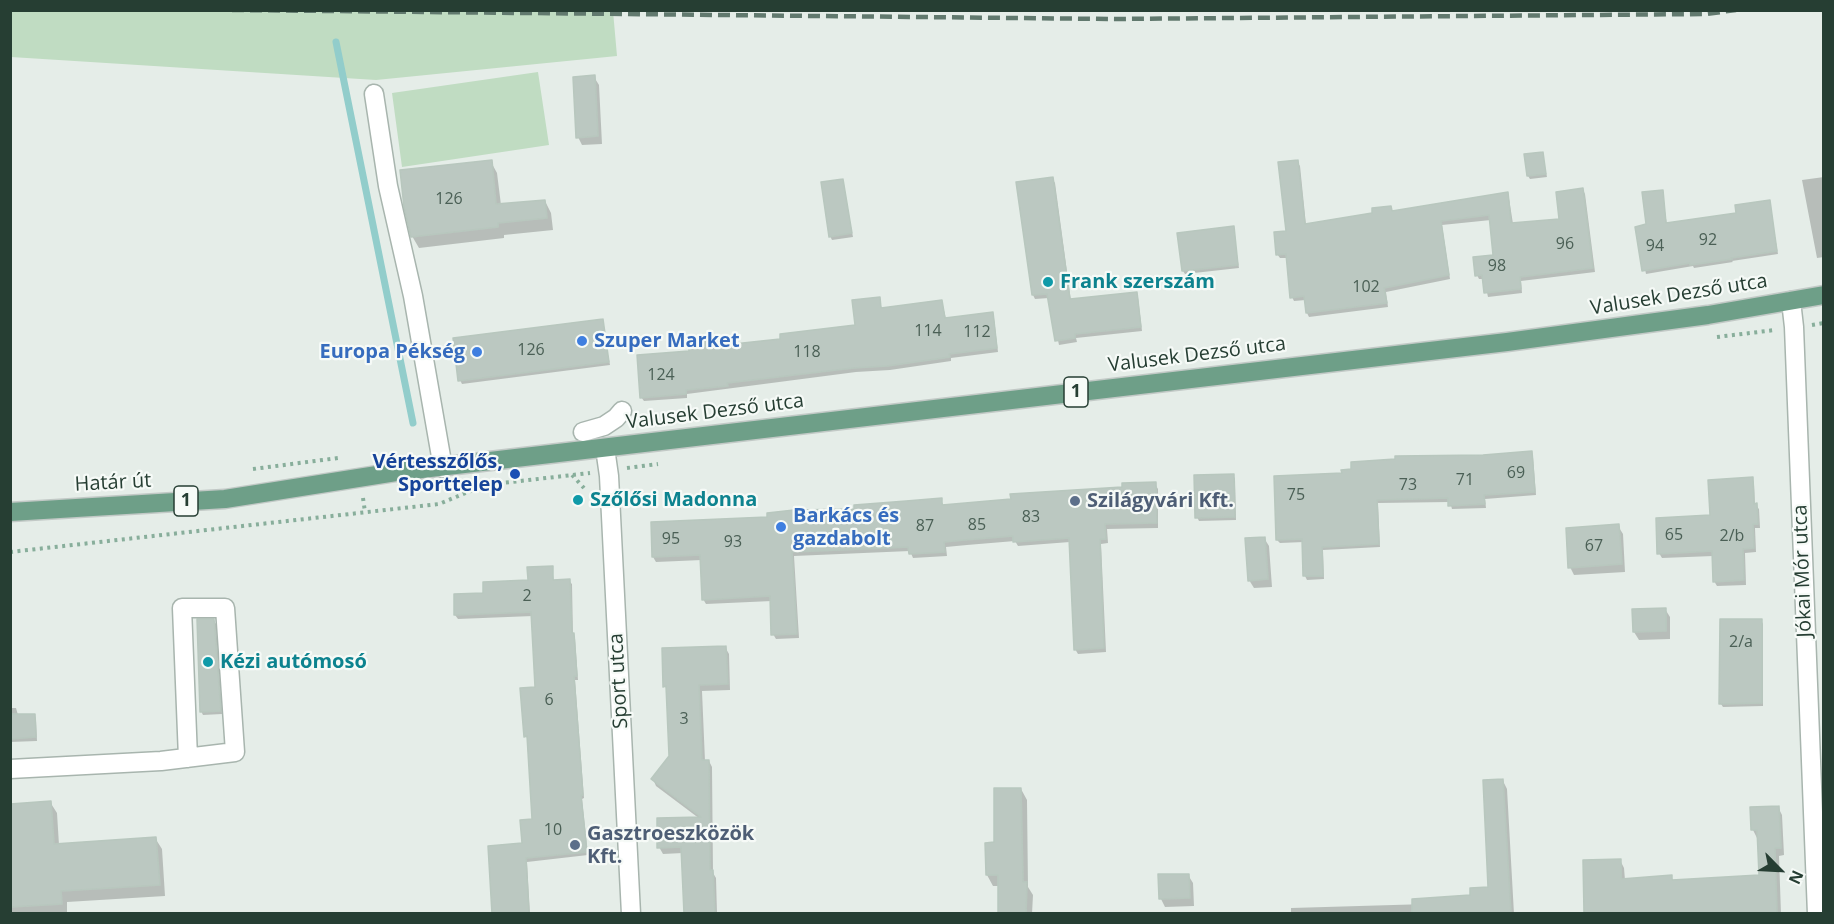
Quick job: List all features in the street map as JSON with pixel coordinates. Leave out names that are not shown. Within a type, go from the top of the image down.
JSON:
[{"type":"main road","name":"Valusek Dezső utca","points":[[360,477],[1507,342],[1686,318],[1824,295]]},
{"type":"main road","name":"Határ út","points":[[10,512],[225,499],[360,477]]},
{"type":"street","points":[[374,94],[388,186],[413,296],[443,468]]},
{"type":"street","name":"Jókai Mór utca","points":[[1791,301],[1794,327],[1817,914]]},
{"type":"street","points":[[583,432],[604,426],[622,411]]},
{"type":"street","name":"Sport utca","points":[[605,448],[609,470],[631,914]]},
{"type":"street","points":[[10,769],[161,761],[188,758],[235,752],[225,608],[183,608],[188,758]]},
{"type":"path","points":[[10,552],[439,504],[485,485],[609,470]]},
{"type":"path","points":[[572,475],[584,488]]},
{"type":"green space","points":[[10,11],[613,11],[617,56],[376,80],[11,57]]},
{"type":"green space","points":[[538,72],[549,145],[402,167],[392,93]]},
{"type":"building","points":[[595,75],[598,136],[576,138],[573,77]]},
{"type":"building","points":[[1543,152],[1546,174],[1527,176],[1524,154]]},
{"type":"building","points":[[492,160],[496,204],[545,200],[547,218],[498,223],[498,227],[411,237],[404,207],[400,170]]},
{"type":"building","points":[[1298,160],[1305,224],[1372,213],[1372,208],[1391,206],[1392,211],[1508,192],[1511,223],[1559,219],[1556,192],[1583,188],[1593,268],[1520,277],[1521,289],[1484,293],[1482,275],[1475,276],[1473,257],[1493,255],[1489,215],[1441,221],[1449,275],[1384,288],[1387,303],[1306,313],[1304,296],[1290,298],[1286,254],[1276,255],[1274,232],[1286,231],[1278,162]]},
{"type":"building","points":[[1053,177],[1070,299],[1137,292],[1141,327],[1075,334],[1075,338],[1055,341],[1047,294],[1032,295],[1016,182]]},
{"type":"building","points":[[843,179],[852,233],[829,237],[821,182]]},
{"type":"building","points":[[1663,190],[1666,223],[1736,213],[1735,205],[1770,200],[1777,251],[1642,271],[1635,227],[1646,224],[1642,192]]},
{"type":"building","points":[[1234,226],[1238,265],[1182,271],[1177,233]]},
{"type":"building","points":[[880,297],[881,308],[942,300],[945,318],[993,312],[997,348],[949,354],[950,357],[887,366],[727,383],[728,386],[686,390],[686,394],[640,398],[637,355],[689,351],[688,340],[723,336],[724,345],[780,339],[780,334],[855,325],[852,300]]},
{"type":"building","points":[[603,319],[609,362],[458,381],[453,338]]},
{"type":"building","points":[[1532,451],[1535,492],[1484,495],[1485,504],[1448,506],[1448,498],[1377,500],[1379,544],[1322,547],[1323,576],[1303,576],[1302,539],[1276,540],[1274,476],[1342,473],[1341,470],[1351,469],[1351,462],[1395,459],[1395,456],[1483,455]]},
{"type":"building","points":[[1234,474],[1235,517],[1195,518],[1194,475]]},
{"type":"building","points":[[1753,477],[1754,504],[1757,503],[1758,524],[1753,524],[1754,548],[1743,549],[1744,580],[1713,582],[1712,551],[1657,554],[1656,518],[1710,515],[1708,480]]},
{"type":"building","points":[[1156,482],[1157,523],[1105,524],[1106,539],[1100,539],[1104,648],[1074,650],[1069,538],[1013,542],[1013,536],[944,542],[945,552],[909,554],[908,547],[792,552],[797,634],[771,635],[770,596],[702,600],[700,555],[652,557],[651,522],[767,517],[767,513],[794,510],[854,509],[854,505],[942,498],[942,505],[1011,499],[1010,494],[1122,487],[1122,483]]},
{"type":"building","points":[[1619,524],[1622,564],[1568,568],[1566,528]]},
{"type":"building","points":[[1265,537],[1268,579],[1248,581],[1245,538]]},
{"type":"building","points":[[553,566],[553,580],[570,579],[572,633],[574,633],[577,676],[574,676],[583,795],[581,795],[587,852],[526,858],[529,914],[492,914],[488,846],[522,843],[520,820],[532,819],[527,736],[524,737],[520,688],[535,687],[531,612],[454,615],[454,594],[483,593],[483,582],[528,580],[527,567]]},
{"type":"building","points":[[1666,608],[1666,631],[1633,632],[1632,609]]},
{"type":"building","name":"Kézi autómosó","points":[[197,619],[214,619],[221,711],[200,712]]},
{"type":"building","points":[[1720,619],[1762,619],[1762,703],[1719,704]]},
{"type":"building","points":[[726,646],[728,684],[699,685],[702,760],[709,760],[710,870],[713,870],[715,914],[684,914],[681,847],[657,848],[657,818],[701,817],[651,779],[669,756],[662,648]]},
{"type":"building","points":[[10,714],[35,714],[36,737],[10,739]]},
{"type":"building","points":[[1503,779],[1511,914],[1412,914],[1412,899],[1470,895],[1470,888],[1488,887],[1483,780]]},
{"type":"building","points":[[994,788],[1021,788],[1023,882],[1027,882],[1026,914],[998,914],[998,875],[986,875],[985,843],[994,842]]},
{"type":"building","points":[[51,801],[54,844],[156,837],[160,885],[61,891],[62,904],[10,907],[10,804]]},
{"type":"building","points":[[1779,806],[1781,848],[1775,848],[1777,914],[1584,914],[1583,860],[1621,859],[1621,879],[1672,875],[1672,880],[1759,875],[1757,830],[1751,830],[1750,807]]},
{"type":"building","points":[[1158,874],[1189,874],[1190,898],[1159,899]]},
{"type":"waterway","points":[[336,42],[413,423]]},
{"type":"railway","points":[[232,10],[1114,19],[1706,14],[1736,10]]},
{"type":"place","name":"Frank szerszám","points":[[1048,282]]},
{"type":"place","name":"Szuper Market","points":[[582,341]]},
{"type":"place","name":"Europa Pékség","points":[[477,352]]},
{"type":"place","name":"Vértesszőlős, Sporttelep","points":[[515,474]]},
{"type":"place","name":"Szőlősi Madonna","points":[[578,500]]},
{"type":"place","name":"Szilágyvári Kft.","points":[[1075,501]]},
{"type":"place","name":"Barkács és gazdabolt","points":[[781,527]]},
{"type":"place","name":"Kézi autómosó","points":[[208,662]]},
{"type":"place","name":"Gasztroeszközök Kft.","points":[[575,845]]}]
